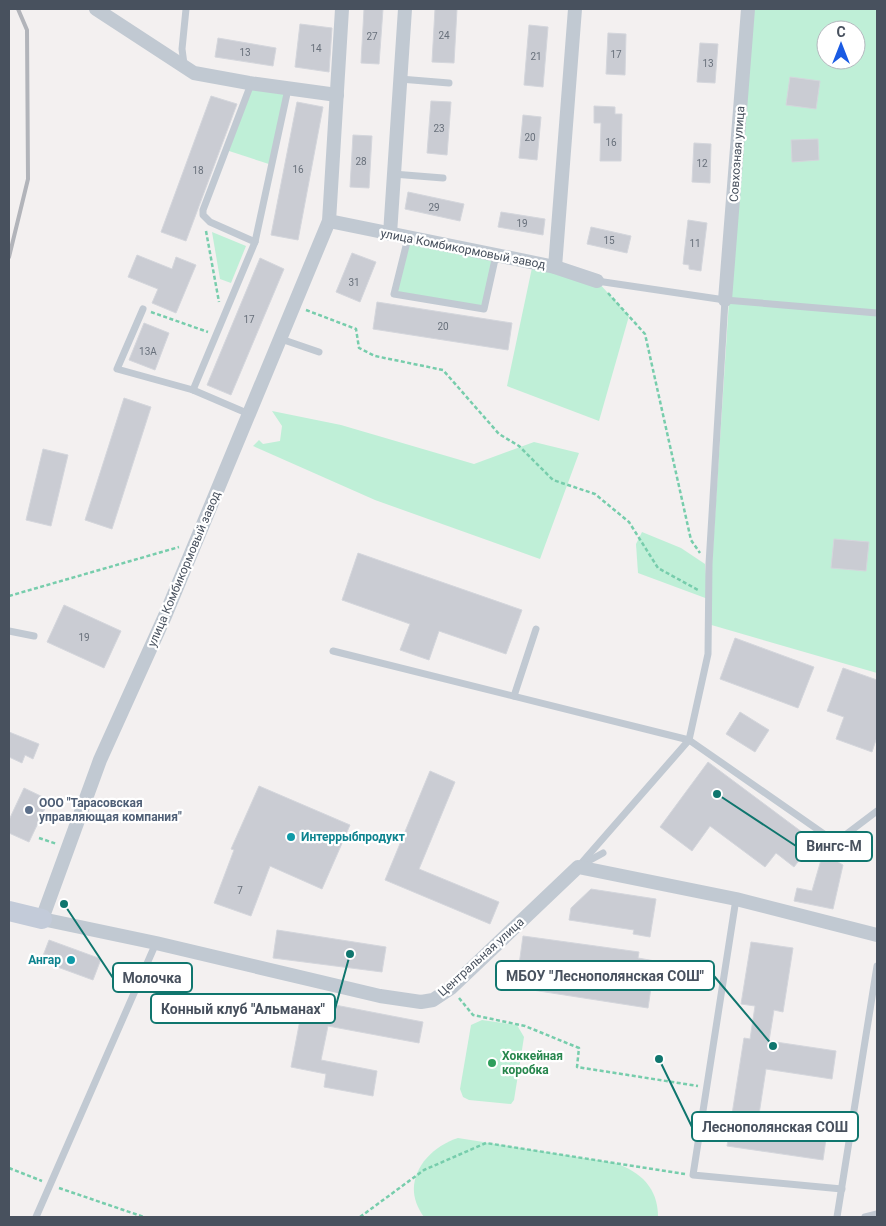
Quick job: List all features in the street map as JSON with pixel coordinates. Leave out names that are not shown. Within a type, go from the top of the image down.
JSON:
[{"type":"street","points":[[96,9],[194,74],[251,84],[337,95]]},
{"type":"street","name":"улица Комбикормовый завод","points":[[42,919],[100,760],[165,616],[329,221],[342,9]]},
{"type":"street","points":[[390,234],[405,9]]},
{"type":"street","points":[[555,267],[575,9]]},
{"type":"street","name":"Совхозная улица","points":[[725,300],[748,9]]},
{"type":"street","name":"улица Комбикормовый завод","points":[[329,221],[555,267],[597,281]]},
{"type":"street","points":[[578,867],[736,899],[877,935]]},
{"type":"street","name":"Центральная улица","points":[[9,910],[380,996],[421,1002],[433,1000],[451,988],[578,867]]},
{"type":"lane","points":[[186,9],[182,56],[186,69]]},
{"type":"lane","points":[[400,79],[449,82]]},
{"type":"lane","points":[[251,84],[204,210],[204,215],[210,222],[255,242]]},
{"type":"lane","points":[[193,390],[255,242],[288,88]]},
{"type":"lane","points":[[394,174],[443,178]]},
{"type":"lane","points":[[408,238],[394,294],[484,309],[496,255]]},
{"type":"lane","points":[[597,281],[725,300],[877,313]]},
{"type":"lane","points":[[578,867],[689,740],[708,654],[709,564],[725,300]]},
{"type":"lane","points":[[143,309],[117,369],[193,390],[250,414]]},
{"type":"lane","points":[[281,338],[319,352]]},
{"type":"lane","points":[[514,696],[536,629]]},
{"type":"lane","points":[[9,631],[34,636]]},
{"type":"lane","points":[[334,651],[689,740],[847,850]]},
{"type":"lane","points":[[836,842],[877,811]]},
{"type":"lane","points":[[578,867],[603,853]]},
{"type":"lane","points":[[736,899],[693,1175],[842,1189]]},
{"type":"lane","points":[[36,1217],[156,943]]},
{"type":"lane","points":[[837,1217],[877,966]]},
{"type":"lane","points":[[866,1217],[877,1214]]},
{"type":"path","points":[[204,215],[222,320]]},
{"type":"path","points":[[597,281],[645,334],[691,540],[709,564]]},
{"type":"path","points":[[295,306],[356,329],[359,348],[375,356],[443,370],[499,434],[518,446],[553,480],[595,494],[630,522],[658,568],[708,595]]},
{"type":"path","points":[[143,309],[216,334]]},
{"type":"path","points":[[9,596],[183,546]]},
{"type":"path","points":[[39,838],[63,847]]},
{"type":"path","points":[[456,994],[473,1014],[525,1026],[579,1048],[577,1067],[707,1087]]},
{"type":"path","points":[[360,1217],[424,1170],[486,1143],[693,1175]]},
{"type":"path","points":[[9,1168],[144,1217]]},
{"type":"green space","points":[[748,9],[877,9],[877,673],[708,624]]},
{"type":"green space","points":[[251,84],[288,89],[272,165],[226,150]]},
{"type":"green space","points":[[212,232],[246,246],[231,283],[220,279]]},
{"type":"green space","points":[[408,238],[496,255],[484,309],[394,294]]},
{"type":"green space","points":[[533,263],[597,281],[629,316],[599,421],[507,386]]},
{"type":"green space","points":[[272,411],[341,425],[474,464],[534,442],[579,453],[540,559],[375,500],[253,446],[259,440],[263,444],[280,441],[282,426]]},
{"type":"green space","points":[[642,532],[681,548],[705,564],[708,599],[638,573],[636,544]]},
{"type":"green space","name":"Хоккейная коробка","points":[[482,1020],[517,1025],[524,1037],[514,1100],[511,1104],[469,1100],[463,1097],[460,1089],[471,1025]]},
{"type":"green space","points":[[458,1138],[615,1163],[633,1171],[646,1182],[655,1198],[658,1217],[424,1217],[417,1205],[414,1192],[415,1180],[419,1169],[435,1150]]},
{"type":"building","points":[[364,9],[383,9],[379,64],[361,63]]},
{"type":"building","points":[[435,9],[457,9],[454,63],[432,62]]},
{"type":"building","points":[[300,24],[332,28],[329,72],[295,67]]},
{"type":"building","points":[[529,25],[548,27],[543,87],[524,85]]},
{"type":"building","points":[[608,33],[626,34],[625,75],[606,74]]},
{"type":"building","points":[[218,38],[276,48],[273,66],[215,57]]},
{"type":"building","points":[[700,43],[718,44],[715,83],[697,82]]},
{"type":"building","points":[[790,77],[820,81],[816,109],[786,105]]},
{"type":"building","points":[[211,96],[237,104],[186,241],[161,232]]},
{"type":"building","points":[[431,101],[451,102],[447,155],[427,153]]},
{"type":"building","points":[[297,102],[323,107],[298,240],[271,235]]},
{"type":"building","points":[[594,106],[615,107],[615,114],[622,114],[621,161],[600,161],[601,123],[594,123]]},
{"type":"building","points":[[523,115],[541,117],[537,160],[519,158]]},
{"type":"building","points":[[353,135],[372,136],[369,188],[350,187]]},
{"type":"building","points":[[818,139],[819,160],[792,162],[791,140]]},
{"type":"building","points":[[694,143],[711,144],[710,183],[692,182]]},
{"type":"building","points":[[408,192],[464,204],[460,221],[405,209]]},
{"type":"building","points":[[501,212],[545,219],[543,235],[498,227]]},
{"type":"building","points":[[688,220],[707,223],[701,271],[689,269],[689,265],[683,264]]},
{"type":"building","points":[[591,227],[631,236],[627,253],[587,244]]},
{"type":"building","points":[[352,253],[376,262],[360,302],[336,292]]},
{"type":"building","points":[[137,255],[172,269],[176,257],[196,265],[176,313],[152,303],[158,289],[128,277]]},
{"type":"building","points":[[260,258],[284,269],[231,395],[207,385]]},
{"type":"building","points":[[377,302],[512,323],[508,350],[373,329]]},
{"type":"building","points":[[144,323],[169,333],[155,370],[129,360]]},
{"type":"building","points":[[124,398],[151,407],[112,529],[85,520]]},
{"type":"building","points":[[43,449],[68,455],[51,526],[26,520]]},
{"type":"building","points":[[834,539],[869,542],[866,571],[831,568]]},
{"type":"building","points":[[358,553],[522,610],[506,654],[439,631],[429,660],[400,650],[410,624],[342,600]]},
{"type":"building","points":[[64,605],[121,631],[104,668],[47,642]]},
{"type":"building","points":[[735,638],[814,667],[798,708],[720,679]]},
{"type":"building","points":[[843,668],[877,680],[877,737],[872,752],[836,739],[844,717],[827,711]]},
{"type":"building","points":[[740,712],[769,730],[755,752],[726,734]]},
{"type":"building","points":[[9,732],[39,744],[33,759],[25,755],[22,763],[9,757]]},
{"type":"building","points":[[708,762],[814,841],[794,867],[776,853],[765,867],[710,826],[692,851],[660,827]]},
{"type":"building","points":[[430,771],[455,782],[419,869],[499,902],[490,924],[385,880]]},
{"type":"building","name":"Интеррыбпродукт","points":[[259,786],[350,825],[322,889],[270,866],[251,916],[214,903],[234,850],[231,849]]},
{"type":"building","name":"ООО \"Тарасовская управляющая компания\"","points":[[24,788],[49,800],[29,842],[9,833],[9,820]]},
{"type":"building","points":[[823,853],[843,865],[833,909],[794,901],[797,888],[812,891]]},
{"type":"building","points":[[591,889],[656,899],[650,937],[633,934],[634,930],[569,920],[571,908]]},
{"type":"building","points":[[277,930],[386,947],[382,972],[273,958]]},
{"type":"building","points":[[523,936],[639,952],[638,958],[655,961],[648,1008],[526,989],[530,966],[519,965]]},
{"type":"building","name":"Ангар","points":[[49,940],[101,959],[93,980],[41,961]]},
{"type":"building","points":[[751,942],[793,948],[783,1012],[774,1010],[769,1041],[836,1051],[832,1079],[766,1069],[758,1121],[827,1132],[823,1160],[727,1146],[744,1038],[750,1039],[755,1006],[741,1004]]},
{"type":"building","points":[[304,999],[423,1022],[419,1043],[328,1026],[321,1060],[377,1071],[373,1096],[324,1087],[326,1074],[291,1067]]},
{"type":"railway","points":[[9,257],[28,179],[27,30],[18,9]]},
{"type":"place","name":"Вингс-М","points":[[717,794]]},
{"type":"place","name":"ООО \"Тарасовская управляющая компания\"","points":[[29,810]]},
{"type":"place","name":"Интеррыбпродукт","points":[[291,837]]},
{"type":"place","name":"Молочка","points":[[64,904]]},
{"type":"place","name":"Конный клуб \"Альманах\"","points":[[350,954]]},
{"type":"place","name":"Ангар","points":[[71,960]]},
{"type":"place","name":"МБОУ \"Леснополянская СОШ\"","points":[[773,1046]]},
{"type":"place","name":"Леснополянская СОШ","points":[[659,1059]]},
{"type":"place","name":"Хоккейная коробка","points":[[492,1063]]}]
